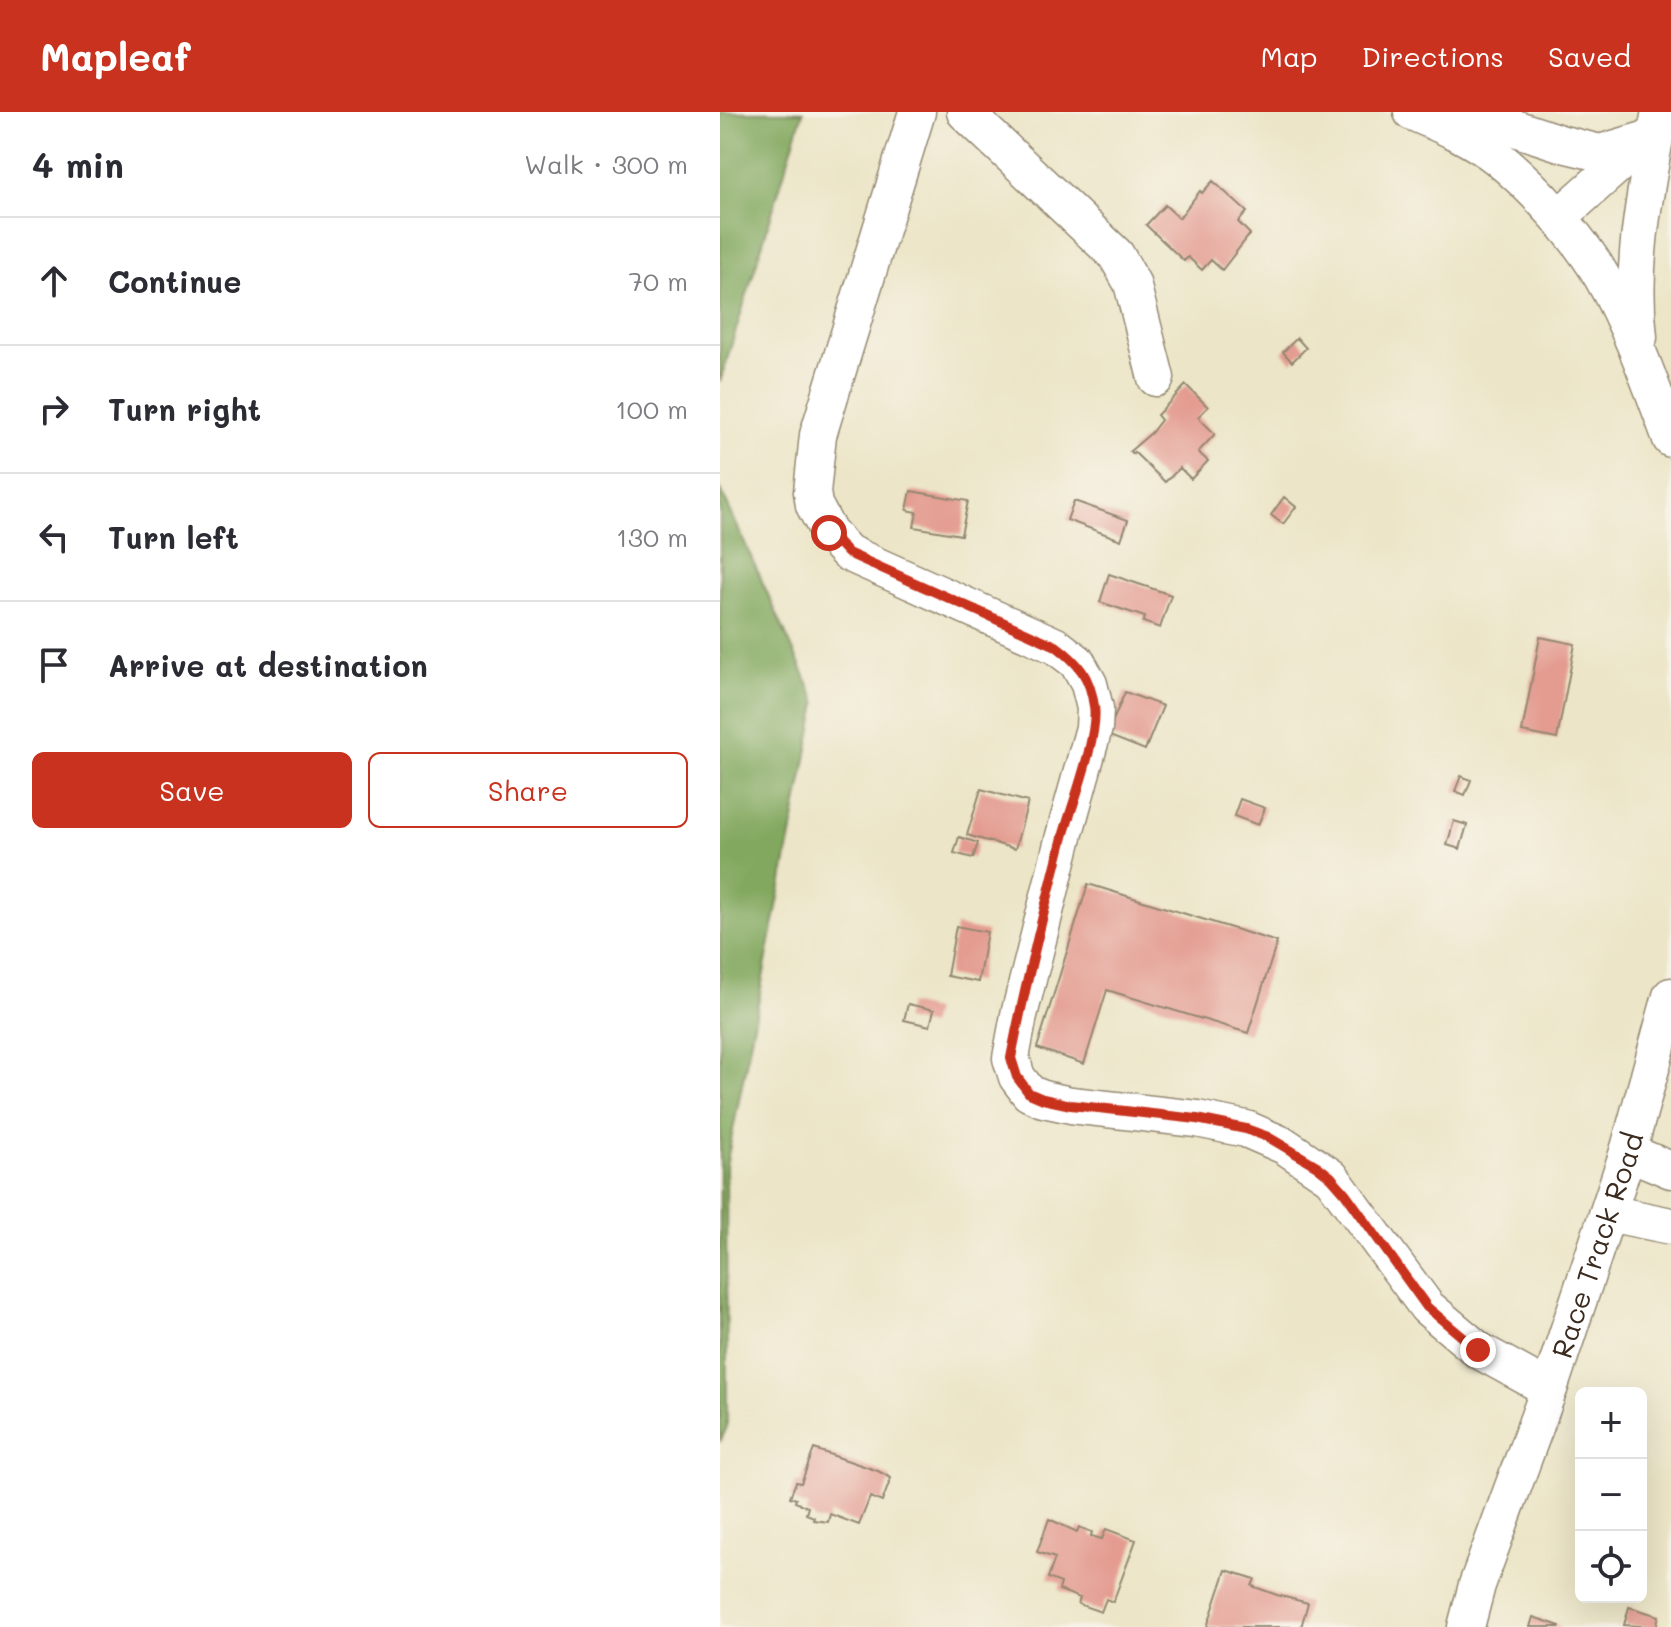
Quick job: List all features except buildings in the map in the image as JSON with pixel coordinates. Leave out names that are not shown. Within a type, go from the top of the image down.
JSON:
[{"type":"street","points":[[917,112],[818,435],[812,492],[821,520],[848,553],[1056,646],[1077,662],[1089,684],[1095,708],[1094,728],[1019,1015],[1011,1058],[1017,1077],[1029,1093],[1043,1099],[1197,1119],[1246,1129],[1285,1146],[1331,1177],[1427,1307],[1478,1350],[1549,1389]]},
{"type":"street","points":[[965,112],[1116,255],[1132,283],[1156,378]]},
{"type":"street","points":[[1412,112],[1453,130],[1498,157],[1558,218],[1601,274],[1622,314],[1671,439]]},
{"type":"street","points":[[1466,112],[1600,153],[1654,123]]},
{"type":"street","points":[[1558,218],[1619,166],[1654,123]]},
{"type":"street","points":[[1647,378],[1636,300],[1637,242],[1654,123]]},
{"type":"street","name":"Race Track Road","points":[[1466,1627],[1477,1585],[1549,1389],[1628,1152],[1671,996]]},
{"type":"street","points":[[1628,1152],[1671,1170]]},
{"type":"street","points":[[1608,1213],[1671,1226]]},
{"type":"green space","points":[[720,112],[803,112],[720,382]]},
{"type":"green space","points":[[720,488],[817,703],[726,1166],[727,1427],[720,1442]]},
{"type":"route","points":[[829,533],[848,553],[1056,646],[1077,662],[1089,684],[1095,708],[1094,728],[1064,836],[1011,1058],[1017,1077],[1029,1093],[1071,1105],[1197,1119],[1246,1129],[1285,1146],[1331,1177],[1427,1307],[1478,1350]]}]
